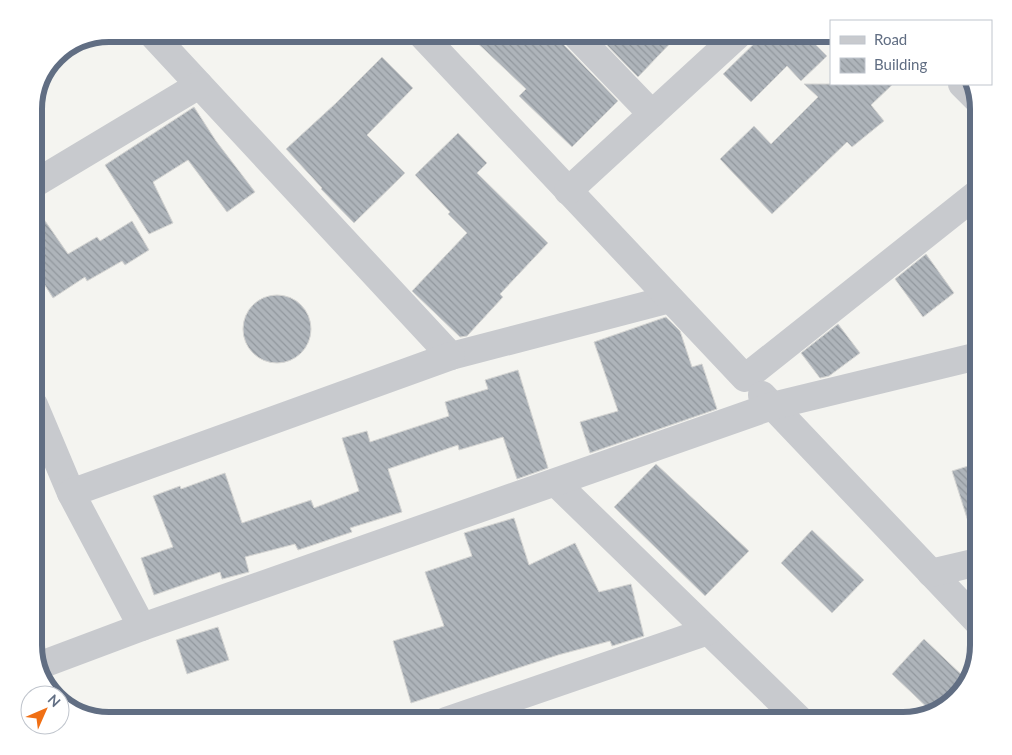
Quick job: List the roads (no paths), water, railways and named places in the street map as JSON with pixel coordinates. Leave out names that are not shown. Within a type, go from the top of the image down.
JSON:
[{"type":"street","points":[[159,42],[451,356]]},
{"type":"street","points":[[428,42],[970,614]]},
{"type":"street","points":[[583,42],[652,114]]},
{"type":"street","points":[[568,191],[730,42]]},
{"type":"street","points":[[43,179],[199,85]]},
{"type":"street","points":[[745,378],[970,199]]},
{"type":"street","points":[[71,493],[451,356],[670,299]]},
{"type":"street","points":[[45,663],[142,626],[772,406],[970,358]]},
{"type":"street","points":[[43,426],[71,493],[142,626]]},
{"type":"street","points":[[556,483],[792,712]]},
{"type":"street","points":[[931,573],[970,564]]},
{"type":"street","points":[[472,712],[708,631]]}]
